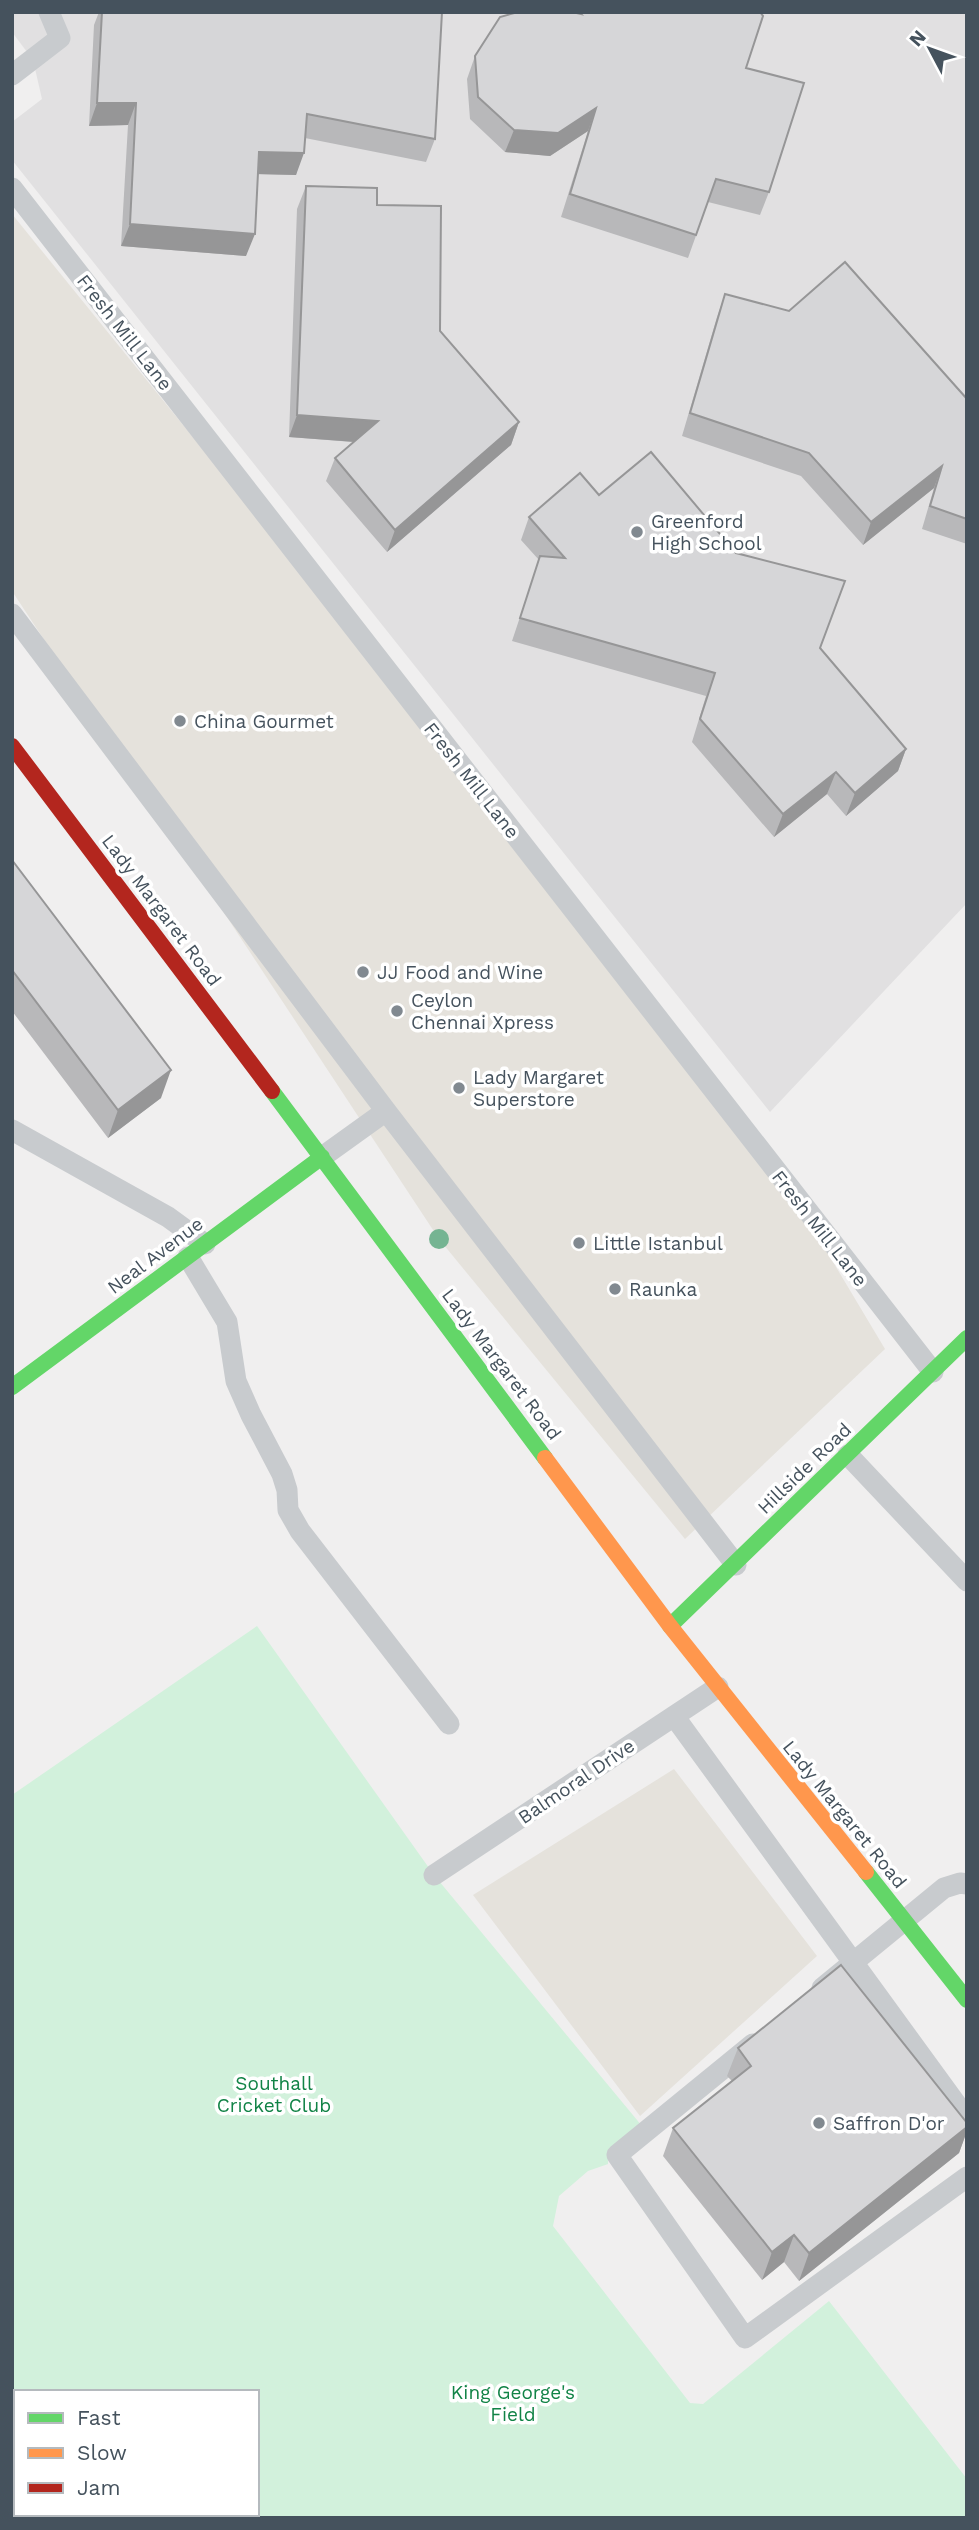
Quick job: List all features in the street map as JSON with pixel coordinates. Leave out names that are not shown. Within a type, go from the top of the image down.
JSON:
[{"type":"street","name":"Lady Margaret Road","points":[[12,746],[322,1157],[670,1626],[967,2000]]},
{"type":"street","name":"Neal Avenue","points":[[12,1387],[322,1157]]},
{"type":"street","name":"Hillside Road","points":[[670,1626],[736,1565],[967,1338]]},
{"type":"lane","points":[[12,75],[60,37],[49,12]]},
{"type":"lane","name":"Fresh Mill Lane","points":[[12,188],[933,1372]]},
{"type":"lane","points":[[12,614],[386,1111],[736,1565]]},
{"type":"lane","points":[[322,1157],[386,1111]]},
{"type":"lane","points":[[12,1130],[167,1217],[197,1250],[227,1322],[236,1381],[288,1490],[288,1510],[300,1531],[449,1724]]},
{"type":"lane","points":[[848,1455],[967,1581]]},
{"type":"lane","name":"Balmoral Drive","points":[[434,1875],[718,1687]]},
{"type":"lane","points":[[674,1716],[967,2119]]},
{"type":"lane","points":[[801,2005],[944,1888],[960,1883],[967,1884]]},
{"type":"lane","points":[[768,2032],[617,2155],[745,2338],[967,2177]]},
{"type":"shaded area","name":"Greenford High School","points":[[12,12],[967,12],[967,903],[770,1112],[12,160],[12,122],[42,99],[33,60],[12,32]]},
{"type":"shaded area","points":[[12,214],[753,1128],[885,1349],[685,1539],[439,1239],[12,591]]},
{"type":"shaded area","points":[[674,1769],[817,1956],[640,2116],[473,1895]]},
{"type":"green space","name":"Southall Cricket Club","points":[[257,1626],[434,1875],[642,2126],[608,2154],[608,2164],[588,2171],[559,2196],[553,2226],[690,2403],[703,2404],[829,2301],[967,2479],[967,2518],[191,2518],[259,2516],[259,2390],[14,2390],[14,2516],[182,2516],[12,2518],[12,1795]]},
{"type":"building","points":[[102,12],[442,12],[435,139],[307,114],[304,153],[259,152],[255,234],[130,224],[136,103],[97,103]]},
{"type":"building","points":[[518,12],[760,12],[763,16],[746,68],[804,83],[769,192],[716,179],[696,235],[570,194],[596,108],[558,133],[514,130],[478,97],[475,56],[500,17]]},
{"type":"building","points":[[306,186],[377,188],[377,205],[441,206],[440,331],[519,422],[395,530],[335,458],[378,421],[297,415]]},
{"type":"building","points":[[845,262],[967,399],[967,519],[930,506],[942,466],[871,522],[809,453],[690,413],[725,294],[789,311]]},
{"type":"building","points":[[651,452],[736,553],[845,581],[820,648],[906,749],[855,793],[836,772],[783,814],[700,719],[715,673],[520,618],[540,556],[565,558],[529,517],[580,473],[599,495]]},
{"type":"building","points":[[12,860],[171,1070],[118,1110],[12,970]]},
{"type":"building","name":"Saffron D'or","points":[[841,1965],[967,2123],[967,2127],[809,2253],[794,2235],[772,2252],[673,2128],[751,2066],[738,2048]]},
{"type":"traffic: fast","points":[[272,1091],[545,1458]]},
{"type":"traffic: fast","points":[[12,1387],[322,1157]]},
{"type":"traffic: fast","points":[[670,1626],[967,1338]]},
{"type":"traffic: fast","points":[[866,1872],[967,2000]]},
{"type":"traffic: slow","points":[[545,1458],[670,1626],[866,1872]]},
{"type":"traffic: jam","points":[[12,746],[272,1091]]},
{"type":"place","name":"Greenford High School","points":[[637,532]]},
{"type":"place","name":"China Gourmet","points":[[180,721]]},
{"type":"place","name":"JJ Food and Wine","points":[[363,972]]},
{"type":"place","name":"Ceylon Chennai Xpress","points":[[397,1011]]},
{"type":"place","name":"Lady Margaret Superstore","points":[[459,1088]]},
{"type":"place","name":"Little Istanbul","points":[[579,1243]]},
{"type":"place","name":"Raunka","points":[[615,1289]]},
{"type":"place","name":"Saffron D'or","points":[[819,2123]]},
{"type":"park label","name":"King George's Field","points":[[513,2403]]}]
